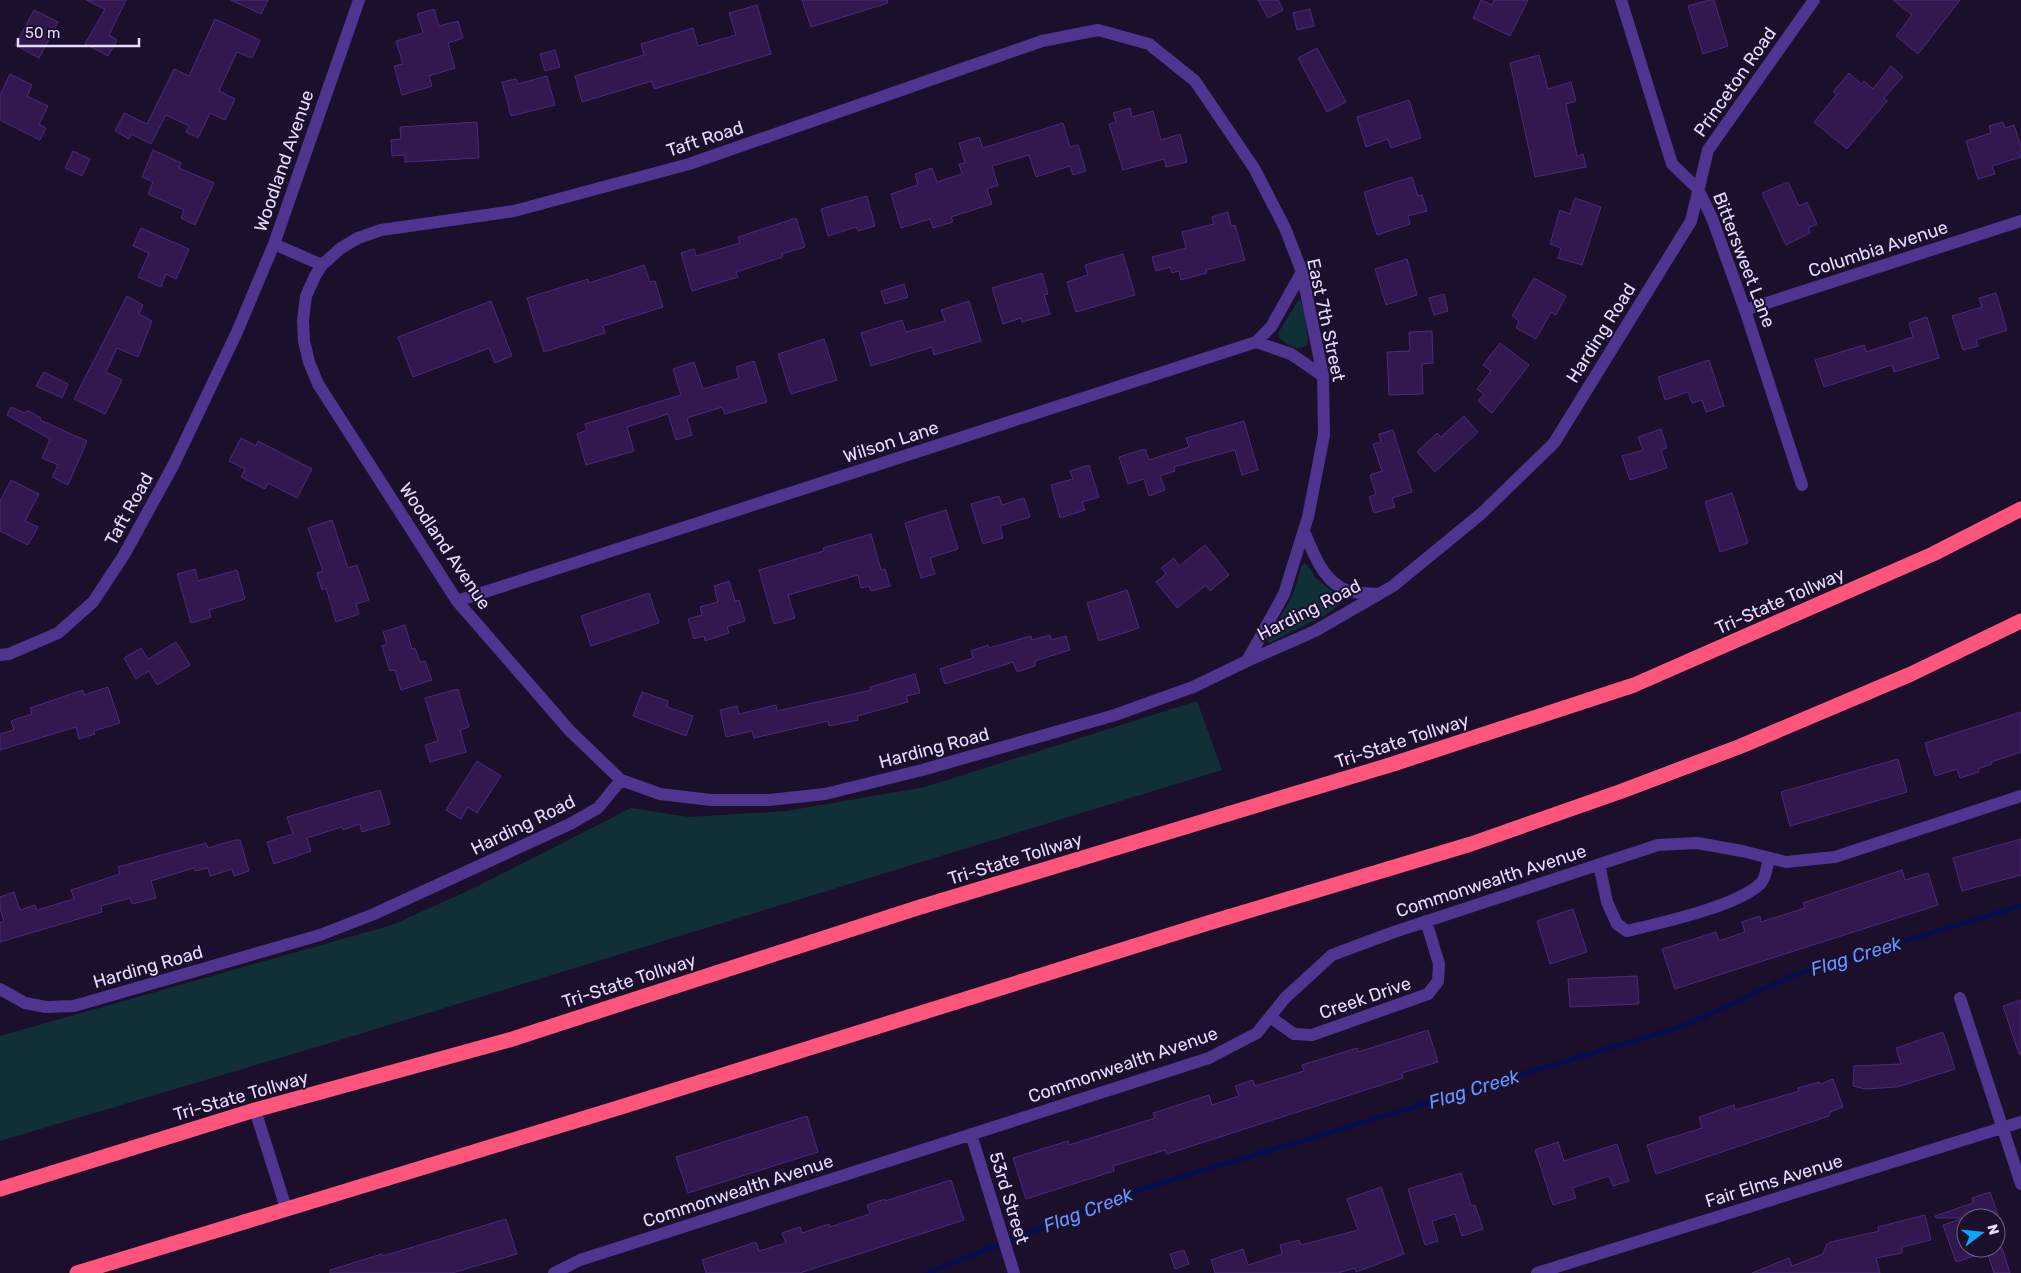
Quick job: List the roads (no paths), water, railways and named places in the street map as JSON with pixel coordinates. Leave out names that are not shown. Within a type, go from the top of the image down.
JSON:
[{"type":"highway","name":"Tri-State Tollway","points":[[0,1189],[255,1110],[509,1040],[917,908],[1393,764],[1634,685],[1932,554],[2021,509]]},
{"type":"highway","points":[[78,1273],[630,1104],[1208,923],[1471,844],[1622,791],[1741,746],[1911,674],[2021,621]]},
{"type":"street","name":"Woodland Avenue","points":[[237,332],[274,244],[359,0]]},
{"type":"street","name":"Bittersweet Lane","points":[[1621,0],[1672,164],[1698,189],[1712,218],[1746,310],[1802,485]]},
{"type":"street","name":"Princeton Road","points":[[1698,189],[1708,150],[1814,0]]},
{"type":"street","name":"Taft Road","points":[[318,384],[309,362],[304,341],[303,320],[306,296],[322,265],[341,248],[358,238],[381,230],[514,212],[689,164],[1042,41],[1098,30]]},
{"type":"street","name":"East 7th Street","points":[[1098,30],[1149,44],[1195,81],[1254,168],[1285,228],[1302,272],[1323,376],[1324,435],[1304,531],[1284,594],[1247,660]]},
{"type":"street","name":"Harding Road","points":[[0,989],[25,1003],[46,1007],[74,1006],[320,935],[374,914],[570,824],[598,808],[621,780],[660,794],[711,800],[769,800],[825,794],[931,768],[1115,715],[1193,687],[1247,660],[1315,631],[1393,586],[1482,513],[1554,443],[1691,221],[1698,189]]},
{"type":"street","name":"Columbia Avenue","points":[[1746,310],[2021,221]]},
{"type":"street","points":[[274,244],[322,265]]},
{"type":"street","name":"Wilson Lane","points":[[458,601],[1256,342],[1271,327],[1302,272]]},
{"type":"street","name":"Taft Road","points":[[0,655],[9,654],[58,633],[93,602],[124,555],[174,464],[237,332]]},
{"type":"street","points":[[1256,342],[1291,354],[1323,376]]},
{"type":"street","name":"Woodland Avenue","points":[[318,384],[458,601],[570,731],[621,780]]},
{"type":"street","points":[[1304,531],[1328,577],[1340,587],[1355,592],[1378,594]]},
{"type":"street","name":"Commonwealth Avenue","points":[[554,1273],[580,1260],[1209,1058],[1257,1033],[1285,998],[1332,955],[1426,921],[1599,864],[1658,845],[1697,843],[1742,850],[1786,862],[1835,857],[2021,796]]},
{"type":"street","points":[[1599,864],[1607,902],[1617,924],[1627,931],[1686,916],[1742,896],[1762,882],[1769,858]]},
{"type":"street","name":"Creek Drive","points":[[1270,1017],[1294,1034],[1312,1035],[1428,994],[1438,981],[1439,964],[1426,921]]},
{"type":"street","points":[[1960,998],[2021,1184]]},
{"type":"street","points":[[255,1110],[286,1208]]},
{"type":"street","name":"Fair Elms Avenue","points":[[1537,1273],[2021,1122]]},
{"type":"street","name":"53rd Street","points":[[971,1134],[1014,1273]]},
{"type":"waterway","name":"Flag Creek","points":[[927,1273],[1138,1190],[1683,1026],[1799,973],[2021,906]]}]
